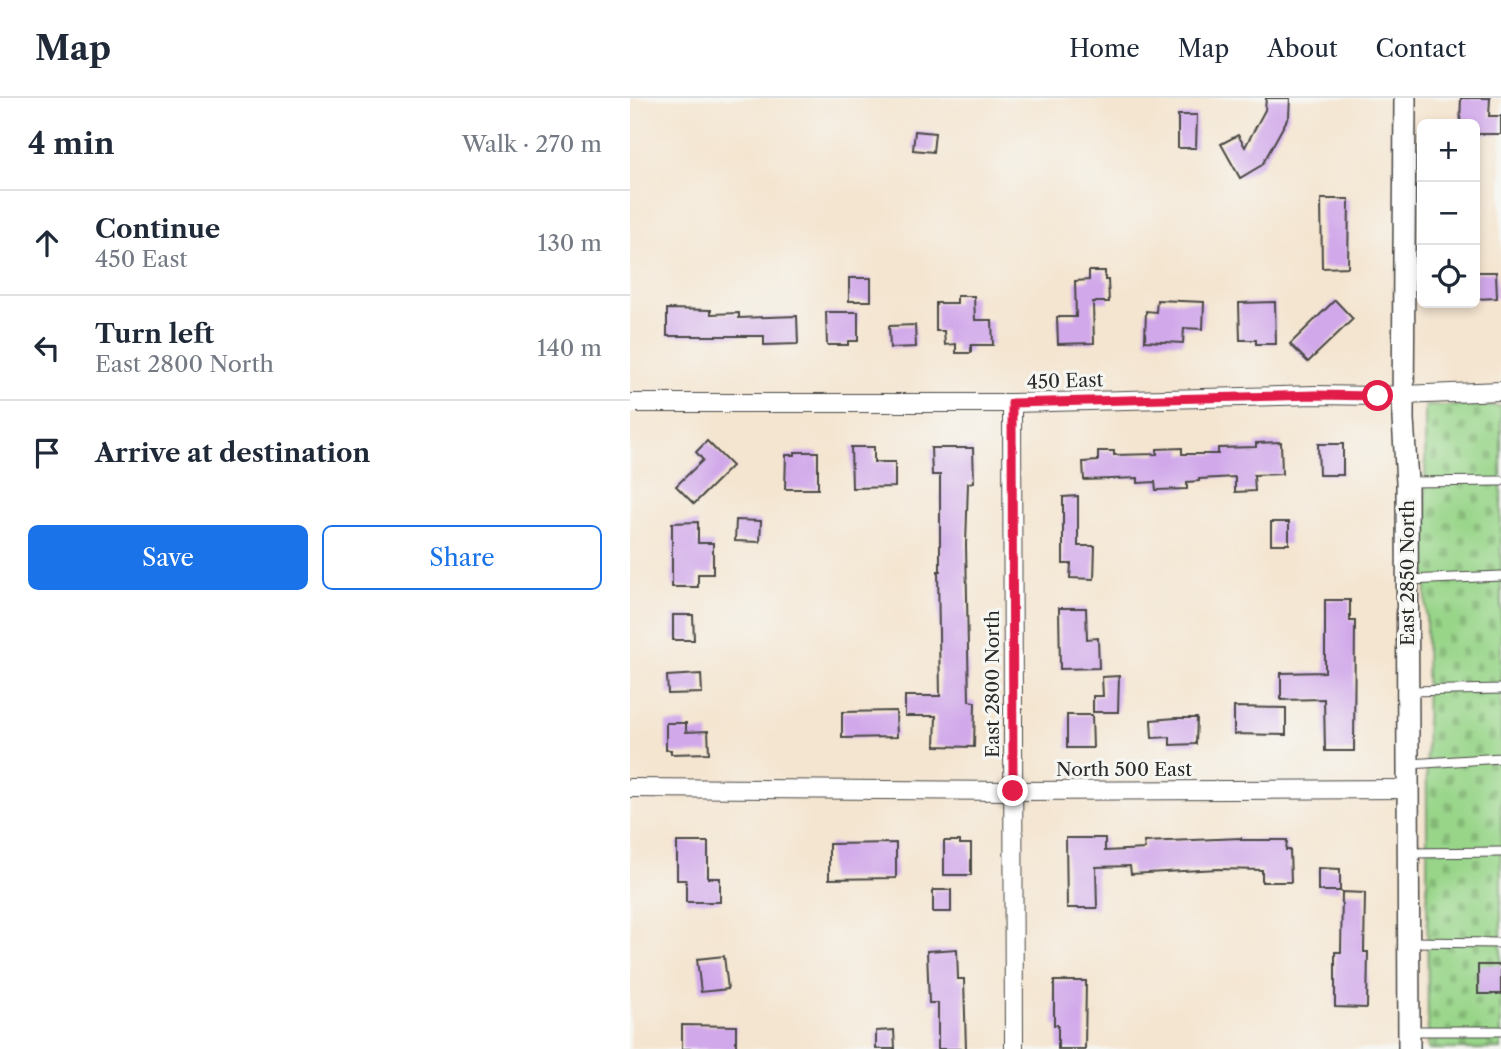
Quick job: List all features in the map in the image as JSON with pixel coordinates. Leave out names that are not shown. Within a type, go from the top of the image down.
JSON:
[{"type":"street","name":"East 2850 North","points":[[1405,98],[1403,394],[1407,482],[1409,1040]]},
{"type":"street","name":"450 East","points":[[630,403],[1012,403],[1501,391]]},
{"type":"street","name":"East 2800 North","points":[[1012,403],[1014,1049]]},
{"type":"street","name":"North 500 East","points":[[630,788],[1013,791],[1408,789]]},
{"type":"lane","points":[[1407,482],[1501,481]]},
{"type":"lane","points":[[1407,580],[1501,576]]},
{"type":"lane","points":[[1408,691],[1501,689]]},
{"type":"lane","points":[[1408,764],[1501,758]]},
{"type":"lane","points":[[1408,853],[1501,852]]},
{"type":"lane","points":[[1408,942],[1501,943]]},
{"type":"lane","points":[[1409,1040],[1501,1031]]},
{"type":"green space","points":[[1425,406],[1501,406],[1501,1049],[1428,1049]]},
{"type":"building","points":[[1266,98],[1290,98],[1289,116],[1262,165],[1240,178],[1221,144],[1238,135],[1245,147],[1265,110]]},
{"type":"building","points":[[1461,98],[1490,98],[1489,116],[1501,116],[1501,134],[1480,134],[1480,119],[1460,119]]},
{"type":"building","points":[[1178,115],[1197,115],[1196,148],[1178,148]]},
{"type":"building","points":[[915,131],[935,133],[933,152],[913,150]]},
{"type":"building","points":[[1321,199],[1349,199],[1348,267],[1322,268]]},
{"type":"building","points":[[1089,271],[1105,271],[1105,280],[1108,280],[1109,302],[1093,302],[1094,343],[1058,344],[1057,317],[1076,317],[1075,281],[1089,280]]},
{"type":"building","points":[[1480,272],[1496,272],[1497,298],[1480,299]]},
{"type":"building","points":[[849,278],[871,278],[871,301],[849,301]]},
{"type":"building","points":[[957,296],[974,296],[975,320],[992,320],[993,345],[971,345],[971,353],[956,353],[956,344],[945,345],[944,331],[936,331],[936,303],[957,303]]},
{"type":"building","points":[[1157,300],[1204,302],[1203,329],[1184,328],[1183,343],[1145,341],[1146,311],[1156,312]]},
{"type":"building","points":[[1335,300],[1353,319],[1308,362],[1290,344]]},
{"type":"building","points":[[1275,302],[1276,344],[1256,344],[1256,340],[1240,340],[1239,303]]},
{"type":"building","points":[[667,309],[711,310],[711,314],[739,313],[739,318],[797,316],[798,344],[764,345],[764,336],[667,336]]},
{"type":"building","points":[[826,312],[858,312],[858,341],[848,341],[848,345],[827,345]]},
{"type":"building","points":[[915,325],[916,347],[890,348],[889,326]]},
{"type":"building","points":[[707,441],[732,466],[694,504],[676,486],[703,460],[696,452]]},
{"type":"building","points":[[1281,442],[1282,474],[1254,475],[1255,491],[1235,492],[1235,477],[1187,482],[1187,489],[1156,490],[1155,482],[1138,483],[1138,478],[1084,480],[1083,462],[1098,461],[1098,451],[1114,451],[1114,455],[1157,454],[1157,449],[1182,448],[1182,454],[1218,454],[1218,448],[1256,447],[1256,443]]},
{"type":"building","points":[[1318,444],[1343,444],[1343,475],[1319,475]]},
{"type":"building","points":[[851,447],[874,447],[874,462],[895,462],[895,487],[852,488]]},
{"type":"building","points":[[931,448],[973,448],[974,482],[968,483],[966,545],[969,701],[975,702],[974,747],[935,746],[936,716],[905,716],[905,696],[940,696],[940,475],[932,475]]},
{"type":"building","points":[[795,452],[818,452],[818,489],[785,489],[786,455],[795,455]]},
{"type":"building","points":[[1078,496],[1078,546],[1095,546],[1094,579],[1070,578],[1071,564],[1063,564],[1063,497]]},
{"type":"building","points":[[736,520],[761,521],[760,542],[735,541]]},
{"type":"building","points":[[698,522],[698,543],[713,543],[713,574],[698,574],[698,587],[672,587],[672,523]]},
{"type":"building","points":[[1271,522],[1289,522],[1289,544],[1271,544]]},
{"type":"building","points":[[1325,600],[1350,600],[1350,621],[1355,621],[1354,751],[1325,751],[1324,699],[1281,700],[1281,673],[1325,672]]},
{"type":"building","points":[[1059,608],[1086,608],[1087,639],[1098,638],[1099,668],[1060,669]]},
{"type":"building","points":[[673,615],[693,615],[694,640],[673,640]]},
{"type":"building","points":[[701,674],[702,693],[668,694],[667,676]]},
{"type":"building","points":[[1119,676],[1118,712],[1093,712],[1093,696],[1103,696],[1102,677]]},
{"type":"building","points":[[1234,707],[1286,708],[1286,735],[1234,734]]},
{"type":"building","points":[[896,711],[897,737],[842,738],[842,712]]},
{"type":"building","points":[[1067,715],[1092,715],[1093,748],[1067,748]]},
{"type":"building","points":[[1197,718],[1196,744],[1170,745],[1170,737],[1152,738],[1151,720]]},
{"type":"building","points":[[666,723],[686,723],[686,732],[708,731],[709,753],[671,754],[671,750],[666,750]]},
{"type":"building","points":[[1066,838],[1105,838],[1105,851],[1145,849],[1144,842],[1241,838],[1287,840],[1291,882],[1262,882],[1262,870],[1218,869],[1131,874],[1130,866],[1096,867],[1097,908],[1067,908]]},
{"type":"building","points":[[944,841],[971,844],[971,875],[944,875]]},
{"type":"building","points":[[677,842],[708,842],[708,878],[720,878],[720,902],[686,902],[686,880],[677,880]]},
{"type":"building","points":[[896,843],[896,878],[829,879],[829,844]]},
{"type":"building","points":[[1318,868],[1340,869],[1340,891],[1318,891]]},
{"type":"building","points":[[933,890],[951,890],[951,912],[933,912]]},
{"type":"building","points":[[1342,892],[1365,893],[1367,1008],[1335,1007],[1335,952],[1341,952]]},
{"type":"building","points":[[957,949],[958,979],[964,979],[966,1049],[938,1049],[938,1003],[929,1003],[927,951]]},
{"type":"building","points":[[724,956],[728,989],[701,992],[697,959]]},
{"type":"building","points":[[1478,965],[1501,965],[1501,994],[1478,994]]},
{"type":"building","points":[[1054,981],[1086,981],[1085,1049],[1058,1049],[1058,1025],[1054,1025]]},
{"type":"building","points":[[682,1025],[736,1026],[736,1049],[682,1049]]},
{"type":"building","points":[[894,1030],[895,1049],[876,1049],[876,1031]]},
{"type":"route","points":[[1013,791],[1012,403],[1315,395],[1378,396]]}]
